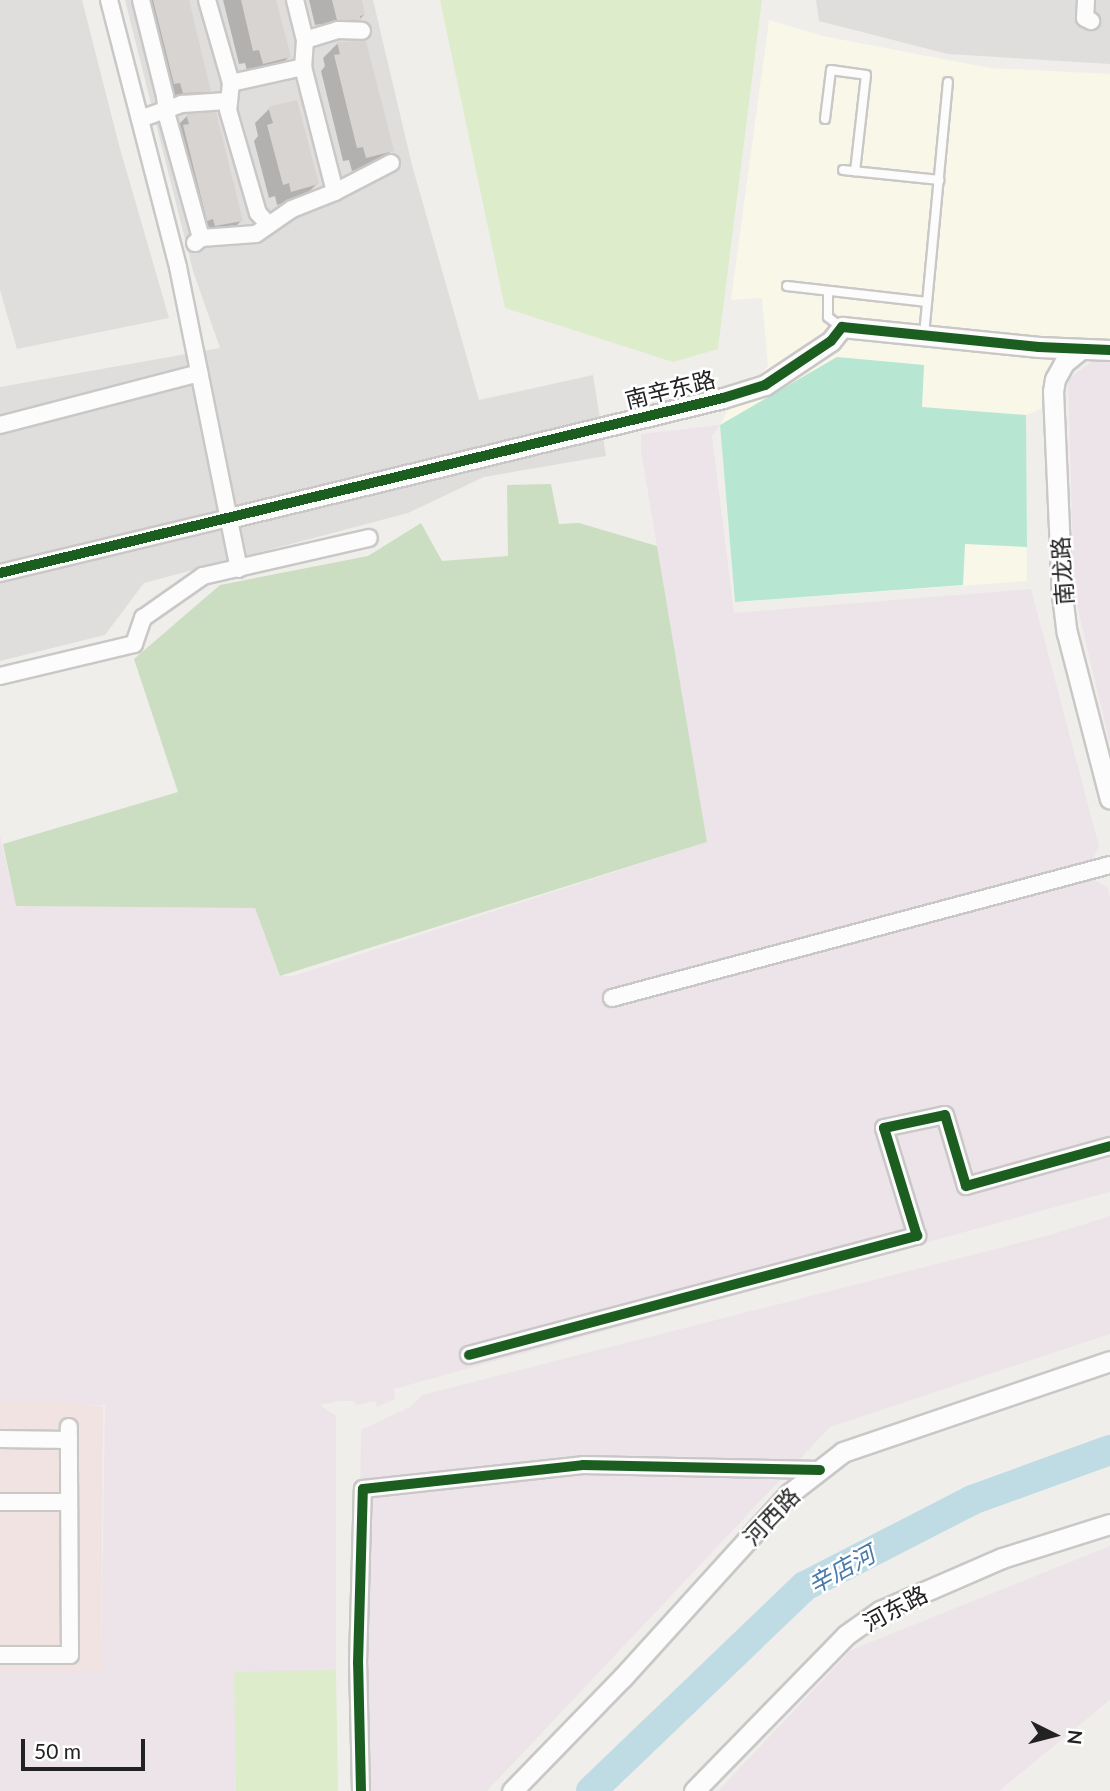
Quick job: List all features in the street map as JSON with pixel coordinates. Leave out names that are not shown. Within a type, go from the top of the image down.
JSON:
[{"type":"street","points":[[109,0],[178,267],[239,569]]},
{"type":"street","points":[[141,0],[198,241],[220,239],[238,233],[248,236],[256,234],[268,223],[292,209],[335,192],[391,163]]},
{"type":"street","points":[[207,0],[231,83],[227,101],[258,212],[268,223]]},
{"type":"street","points":[[295,0],[305,40],[303,67],[335,192]]},
{"type":"street","points":[[1086,0],[1085,18],[1091,21]]},
{"type":"street","points":[[305,40],[338,30],[362,31]]},
{"type":"street","points":[[231,83],[303,67]]},
{"type":"street","points":[[140,119],[168,107],[209,100],[227,101]]},
{"type":"street","points":[[842,327],[1110,350]]},
{"type":"street","name":"南辛东路","points":[[229,518],[723,398],[765,385],[831,341],[842,327]]},
{"type":"street","name":"南龙路","points":[[1081,349],[1064,363],[1055,379],[1053,391],[1062,595],[1068,633],[1110,799]]},
{"type":"street","points":[[0,425],[199,373]]},
{"type":"street","points":[[0,573],[229,518]]},
{"type":"street","points":[[0,676],[134,644],[143,618],[203,576],[369,538]]},
{"type":"street","points":[[612,998],[1110,865]]},
{"type":"street","points":[[469,1355],[917,1236],[884,1128],[945,1115],[966,1186],[1110,1146]]},
{"type":"street","name":"河西路","points":[[512,1791],[622,1678],[789,1494],[843,1452],[1110,1361]]},
{"type":"street","points":[[0,1439],[69,1433],[70,1655],[0,1655]]},
{"type":"street","points":[[361,1791],[358,1663],[363,1489],[583,1465],[820,1470]]},
{"type":"street","points":[[0,1502],[69,1502]]},
{"type":"street","name":"河东路","points":[[694,1791],[846,1635],[880,1611],[1002,1558],[1110,1524]]},
{"type":"lane","points":[[825,119],[831,70],[866,75],[855,171]]},
{"type":"lane","points":[[924,335],[948,82]]},
{"type":"lane","points":[[843,170],[939,180]]},
{"type":"lane","points":[[788,286],[928,302]]},
{"type":"lane","points":[[828,291],[828,317],[842,327]]},
{"type":"shaded area","points":[[0,0],[82,0],[119,145],[169,318],[17,349],[0,290]]},
{"type":"shaded area","points":[[125,0],[373,0],[412,165],[479,400],[593,375],[606,456],[484,477],[408,513],[144,583],[105,635],[0,661],[0,387],[220,348],[193,271]]},
{"type":"shaded area","points":[[816,0],[1110,0],[1110,64],[948,54],[819,21]]},
{"type":"shaded area","points":[[769,20],[823,36],[990,68],[1110,74],[1110,339],[1091,340],[1055,354],[1043,408],[1026,415],[1027,581],[735,602],[720,425],[729,408],[768,366],[762,298],[731,300]]},
{"type":"shaded area","points":[[1094,360],[1110,360],[1110,744],[1074,593],[1068,379]]},
{"type":"shaded area","points":[[720,425],[712,436],[734,613],[1031,589],[1099,846],[1093,859],[1096,881],[1108,888],[1110,898],[1110,1192],[394,1389],[395,1399],[377,1407],[375,1401],[357,1405],[353,1401],[338,1401],[320,1405],[336,1416],[336,1670],[234,1673],[237,1791],[0,1791],[0,1672],[101,1671],[105,1405],[82,1406],[71,1401],[0,1402],[0,835],[16,906],[255,908],[280,976],[293,976],[707,842],[641,451],[641,434]]},
{"type":"shaded area","points":[[1110,1216],[1110,1334],[830,1427],[487,1791],[356,1791],[361,1430],[410,1407],[422,1395],[1050,1235]]},
{"type":"shaded area","points":[[71,1401],[82,1406],[103,1406],[101,1672],[0,1672],[0,1402]]},
{"type":"shaded area","points":[[1110,1546],[1110,1700],[999,1791],[718,1791],[851,1650]]},
{"type":"green space","points":[[440,0],[762,0],[718,349],[673,362],[505,308]]},
{"type":"green space","points":[[837,357],[924,365],[922,407],[1026,415],[1027,547],[965,544],[963,585],[735,602],[720,425]]},
{"type":"green space","points":[[551,484],[559,524],[579,523],[657,546],[707,842],[280,976],[255,908],[16,906],[3,844],[178,792],[134,659],[220,585],[368,556],[421,523],[442,561],[508,556],[507,485]]},
{"type":"green space","points":[[336,1670],[338,1791],[236,1791],[234,1672]]},
{"type":"building","points":[[153,0],[189,0],[211,92],[183,93],[180,83],[174,84]]},
{"type":"building","points":[[241,0],[276,0],[291,57],[263,64],[259,50],[253,51]]},
{"type":"building","points":[[332,0],[362,0],[365,15],[360,16],[361,20],[337,20]]},
{"type":"building","points":[[366,41],[394,151],[366,158],[363,147],[357,148],[334,55],[340,54],[337,42]]},
{"type":"building","points":[[297,100],[319,184],[291,192],[289,183],[283,185],[267,125],[273,123],[268,107]]},
{"type":"building","points":[[216,112],[243,221],[215,226],[213,219],[207,221],[183,125],[189,124],[186,114]]},
{"type":"waterway","name":"辛店河","points":[[591,1791],[805,1586],[972,1500],[1110,1450]]},
{"type":"cycle path","points":[[0,573],[723,398],[765,385],[831,341],[842,327],[1039,347],[1110,350]]},
{"type":"cycle path","points":[[469,1355],[917,1236],[884,1128],[945,1115],[966,1186],[1110,1146]]},
{"type":"cycle path","points":[[361,1791],[358,1663],[363,1489],[583,1465],[820,1470]]}]
